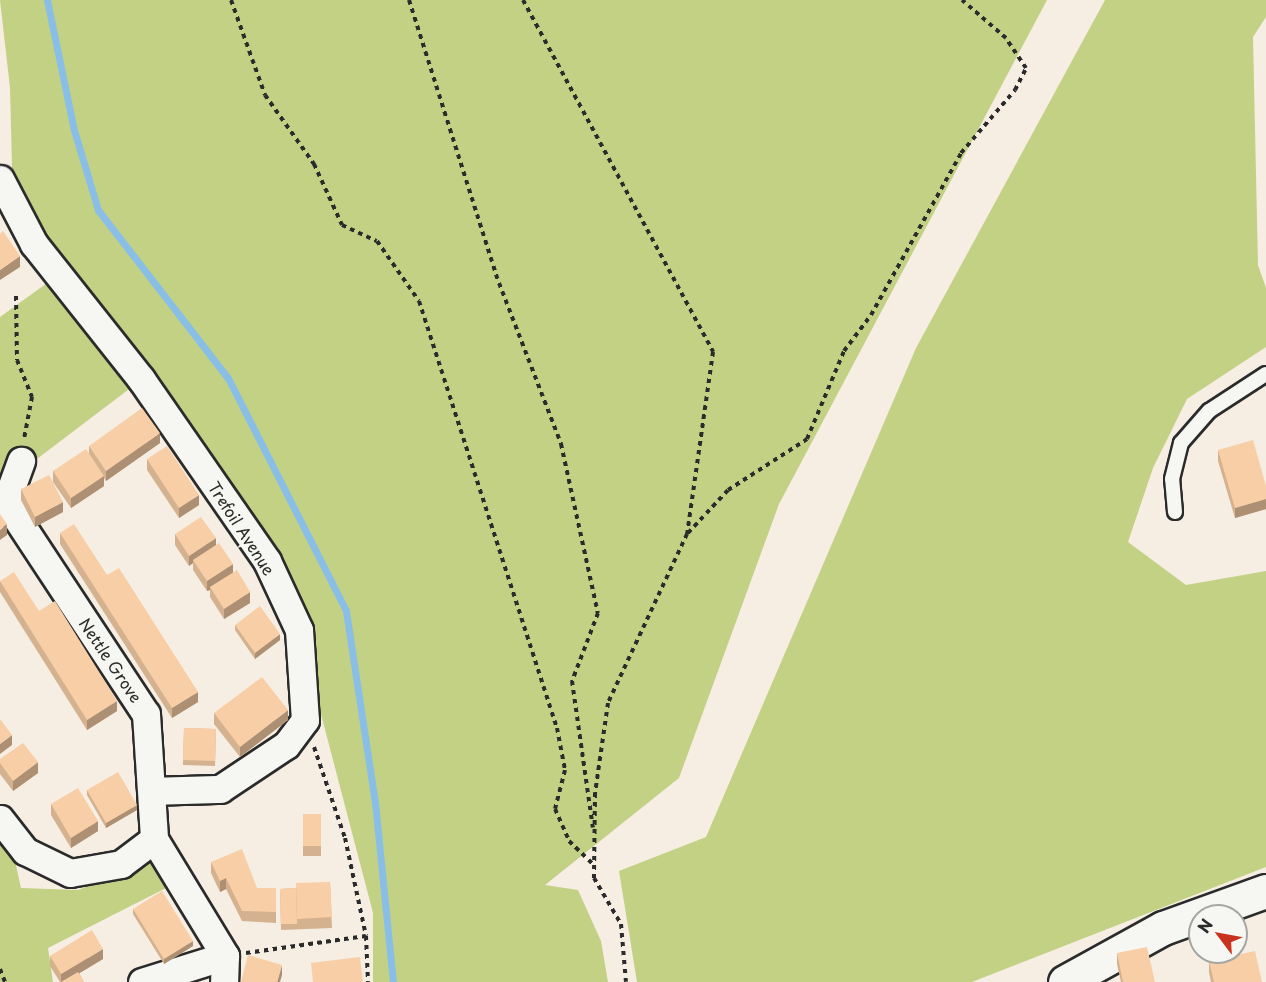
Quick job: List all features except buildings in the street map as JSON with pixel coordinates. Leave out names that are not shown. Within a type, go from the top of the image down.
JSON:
[{"type":"street","name":"Trefoil Avenue","points":[[0,179],[34,244],[61,273],[267,561],[299,630],[305,720]]},
{"type":"street","name":"Nettle Grove","points":[[21,461],[3,502],[146,714],[154,791],[154,839]]},
{"type":"street","points":[[154,791],[220,789],[286,745],[305,720]]},
{"type":"street","points":[[0,819],[25,851],[70,873],[121,864],[154,839],[224,969],[142,982]]},
{"type":"street","points":[[1065,982],[1163,928],[1266,891]]},
{"type":"lane","points":[[1175,512],[1172,479],[1181,443],[1209,411],[1266,374]]},
{"type":"path","points":[[231,0],[264,95],[314,164],[342,225],[377,241],[418,301],[557,728],[565,770],[555,809],[569,841],[594,865]]},
{"type":"path","points":[[409,0],[499,283],[561,444],[596,602],[598,613],[572,681],[595,841]]},
{"type":"path","points":[[523,0],[712,352],[687,534],[608,703],[595,841],[594,878],[621,924],[626,982]]},
{"type":"path","points":[[687,534],[728,490],[807,439],[844,351],[871,315],[961,153],[1019,83],[1026,68],[1006,38],[962,0]]},
{"type":"path","points":[[16,296],[17,360],[32,397],[21,461]]},
{"type":"path","points":[[305,720],[345,838],[366,936],[368,982]]},
{"type":"path","points":[[224,969],[366,936]]},
{"type":"path","points":[[0,969],[5,982]]},
{"type":"green space","points":[[0,0],[1047,0],[779,504],[679,778],[545,885],[578,890],[601,941],[608,982],[373,982],[373,913],[299,630],[141,380],[0,487],[0,317],[61,273],[13,206],[10,88]]},
{"type":"green space","points":[[1105,0],[1266,0],[1266,17],[1253,37],[1258,265],[1266,288],[1266,347],[1187,399],[1153,468],[1128,542],[1186,585],[1266,571],[1266,867],[972,982],[637,982],[619,871],[706,837],[916,348]]},
{"type":"green space","points":[[0,837],[13,852],[21,888],[78,890],[155,860],[170,886],[48,948],[53,982],[0,982]]},
{"type":"waterway","points":[[47,0],[74,130],[98,210],[228,378],[346,611],[375,802],[393,982]]}]
